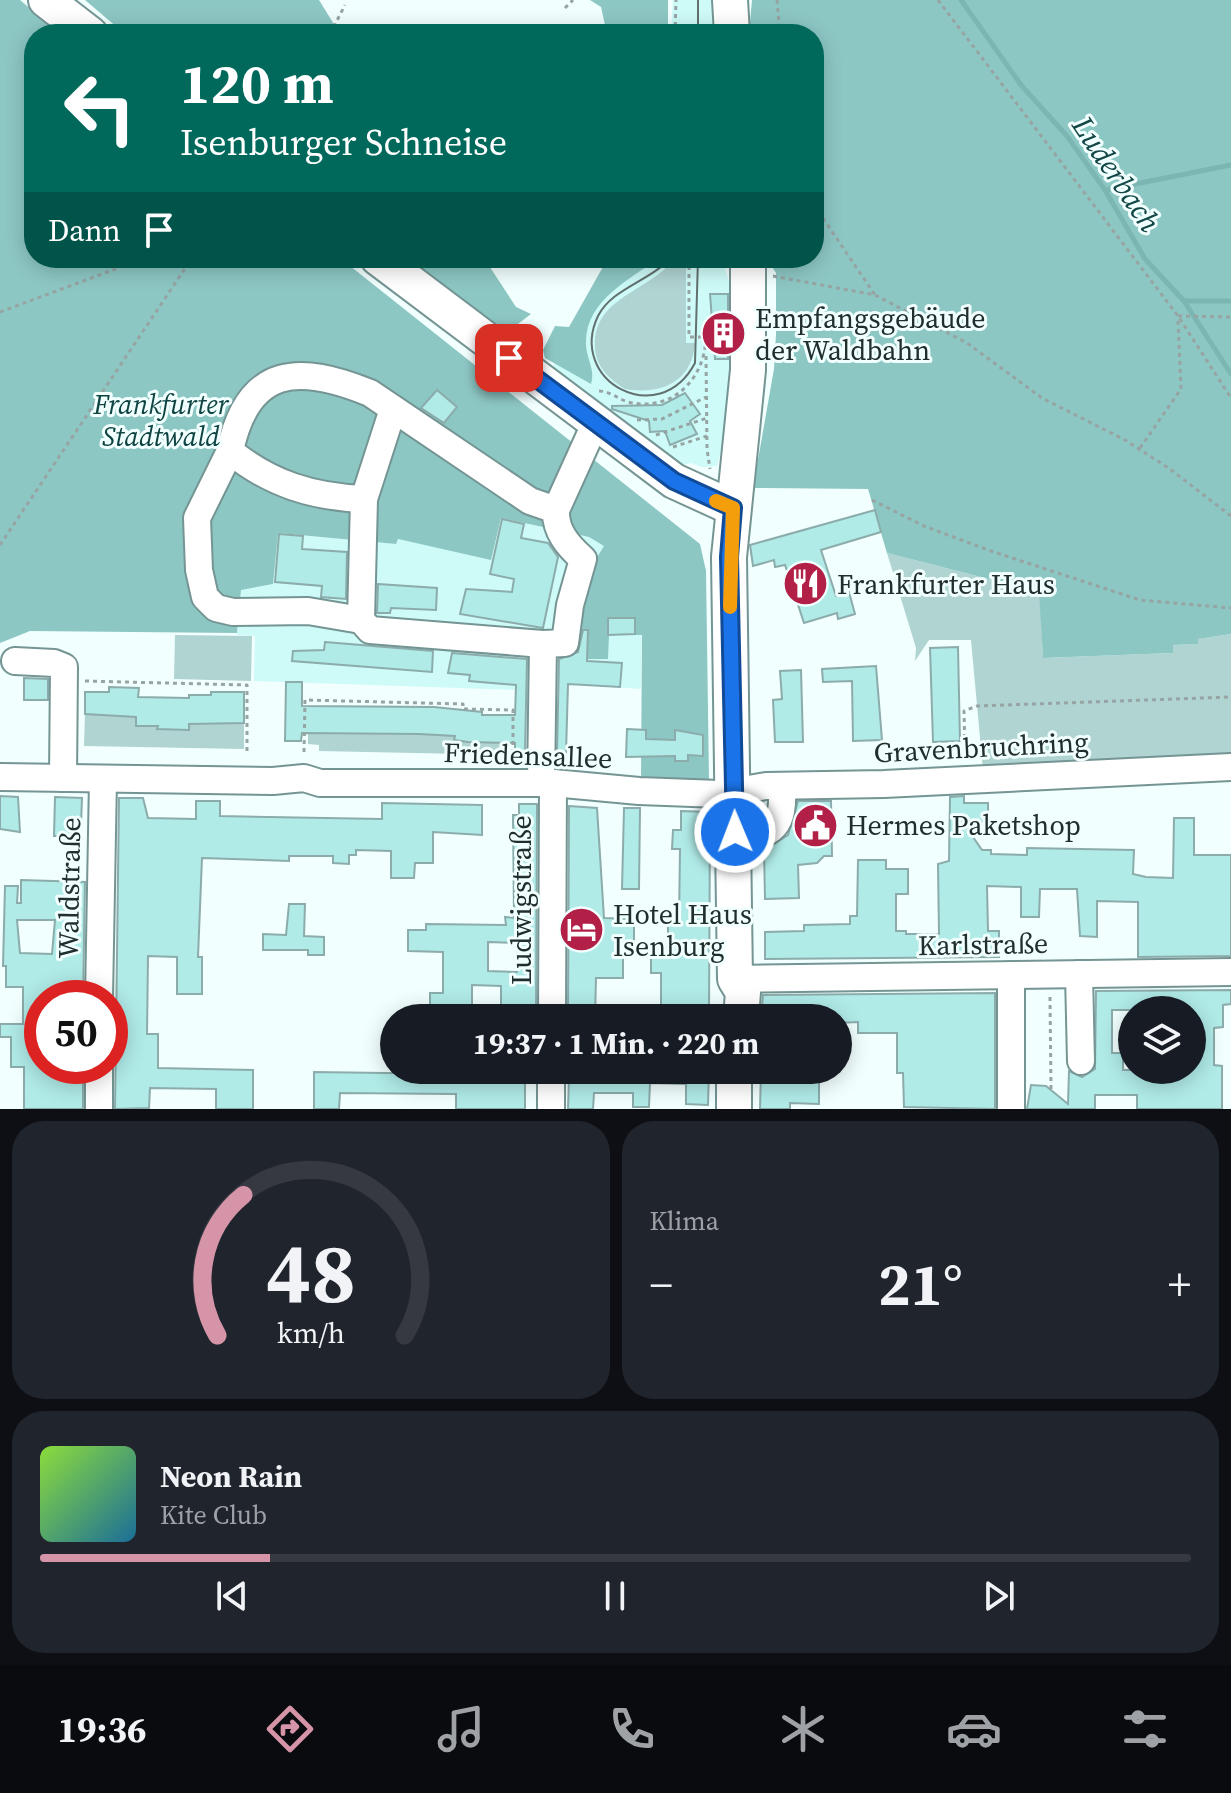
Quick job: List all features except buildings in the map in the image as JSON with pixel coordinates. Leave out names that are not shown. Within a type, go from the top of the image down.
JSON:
[{"type":"main road","points":[[46,0],[77,24]]},
{"type":"main road","points":[[730,0],[731,24]]},
{"type":"main road","points":[[392,268],[733,508]]},
{"type":"main road","points":[[742,1004],[743,992],[735,979],[729,557],[746,393],[748,268]]},
{"type":"main road","points":[[671,467],[729,557]]},
{"type":"main road","points":[[726,1004],[726,992],[735,979]]},
{"type":"main road","points":[[734,1084],[734,1109]]},
{"type":"street","points":[[556,510],[530,501],[370,393],[342,382],[285,375],[270,382],[246,405],[237,420],[230,451],[197,518],[199,570],[205,597],[216,608],[233,612],[308,611],[361,620],[370,630],[543,644],[565,643],[570,605],[583,559],[569,547],[556,522],[556,510],[595,408]]},
{"type":"street","points":[[361,620],[364,499],[393,409]]},
{"type":"street","points":[[230,451],[250,468],[282,484],[323,497],[364,499]]},
{"type":"street","name":"Ludwigstraße","points":[[543,644],[552,1004]]},
{"type":"street","points":[[15,661],[54,663],[64,667],[63,778]]},
{"type":"street","name":"Gravenbruchring","points":[[734,793],[782,786],[1231,767]]},
{"type":"street","name":"Friedensallee","points":[[0,777],[273,781],[304,778],[320,783],[547,783],[639,791],[734,793]]},
{"type":"street","name":"Waldstraße","points":[[99,980],[103,779]]},
{"type":"street","points":[[735,840],[757,837],[773,829],[782,816],[782,786]]},
{"type":"street","name":"Karlstraße","points":[[735,979],[1231,972]]},
{"type":"street","points":[[1079,974],[1081,1061]]},
{"type":"street","points":[[1011,975],[1011,1109]]},
{"type":"street","points":[[99,1084],[99,1109]]},
{"type":"street","points":[[551,1084],[551,1109]]},
{"type":"path","points":[[565,8],[573,0]]},
{"type":"path","points":[[675,24],[676,0]]},
{"type":"path","points":[[777,0],[779,24]]},
{"type":"path","points":[[938,0],[1178,316],[1231,398]]},
{"type":"path","points":[[335,24],[345,5]]},
{"type":"path","points":[[824,220],[875,295]]},
{"type":"path","points":[[0,312],[118,268]]},
{"type":"path","points":[[0,545],[185,268]]},
{"type":"path","points":[[689,268],[689,337],[706,336],[707,436],[711,473]]},
{"type":"path","points":[[748,268],[875,295],[967,343],[1042,398],[1140,449],[1231,516]]},
{"type":"path","points":[[1178,316],[1231,317]]},
{"type":"path","points":[[1140,449],[1181,389],[1178,316]]},
{"type":"path","points":[[595,408],[602,390],[644,404],[674,397],[698,375],[706,345]]},
{"type":"path","points":[[632,426],[636,420],[662,419],[706,397]]},
{"type":"path","points":[[650,440],[699,418],[707,418]]},
{"type":"path","points":[[671,467],[673,447],[707,436]]},
{"type":"path","points":[[872,500],[924,526],[1140,600],[1231,608]]},
{"type":"path","points":[[84,694],[84,681],[247,685],[247,751]]},
{"type":"path","points":[[965,754],[964,711],[977,706],[1231,697]]},
{"type":"path","points":[[304,752],[305,700],[412,701],[463,704],[463,709],[513,710],[513,757]]},
{"type":"path","points":[[1049,988],[1051,1089]]},
{"type":"shaded area","points":[[673,0],[713,0],[714,24],[672,24]]},
{"type":"shaded area","points":[[611,268],[725,268],[733,296],[726,433],[717,466],[702,467],[691,463],[679,466],[551,370]]},
{"type":"shaded area","points":[[686,268],[686,343],[695,343],[693,357],[681,377],[662,388],[625,389],[600,366],[595,346],[597,330],[603,316],[613,305],[665,269]]},
{"type":"shaded area","points":[[501,518],[589,537],[594,531],[642,602],[641,689],[552,683],[551,701],[516,699],[515,690],[254,681],[255,636],[237,635],[241,590],[273,584],[277,533],[396,544],[398,539],[491,559]]},
{"type":"shaded area","points":[[887,553],[1040,592],[1043,658],[1173,653],[1173,645],[1197,644],[1197,639],[1231,634],[1231,757],[983,770],[971,640],[929,640],[915,661],[916,648]]},
{"type":"shaded area","points":[[175,635],[252,636],[251,681],[174,679]]},
{"type":"shaded area","points":[[85,714],[136,717],[136,726],[158,726],[158,729],[188,730],[189,724],[244,723],[244,749],[84,746]]},
{"type":"shaded area","points":[[308,732],[455,735],[455,740],[510,741],[510,755],[319,751],[319,745],[308,744]]},
{"type":"green space","name":"Frankfurter Stadtwald","points":[[0,0],[20,0],[49,24],[24,24],[24,268],[353,268],[700,544],[706,571],[709,780],[641,777],[642,635],[609,635],[608,659],[571,659],[579,600],[604,546],[589,537],[501,518],[491,560],[398,539],[396,544],[278,533],[273,584],[241,590],[237,633],[30,631],[0,643]]},
{"type":"green space","points":[[85,0],[319,0],[334,24],[113,24]]},
{"type":"green space","points":[[590,0],[668,0],[668,24],[605,24],[601,7]]},
{"type":"green space","points":[[752,0],[1231,0],[1231,634],[1198,639],[1198,644],[1173,645],[1173,653],[1043,658],[1039,592],[887,553],[868,489],[753,488],[774,369],[776,273],[773,268],[824,268],[824,24],[750,24]]},
{"type":"green space","points":[[412,268],[491,268],[516,307],[531,314],[510,330],[485,325]]},
{"type":"green space","points":[[602,268],[645,268],[612,292],[594,314],[586,341],[591,384],[545,358],[543,350],[555,326],[569,327]]},
{"type":"waterway","name":"Luderbach","points":[[961,0],[1021,85],[1067,136],[1105,190],[1145,259],[1184,301],[1231,374]]},
{"type":"waterway","points":[[1105,190],[1231,165]]},
{"type":"waterway","points":[[1184,301],[1231,301]]},
{"type":"tram line","points":[[698,0],[698,24]]},
{"type":"tram line","points":[[659,268],[604,306],[592,339],[595,360],[606,377],[621,389],[640,395],[660,393],[679,383],[695,363],[698,268]]},
{"type":"slow traffic","points":[[716,501],[733,508],[729,557],[730,607]]},
{"type":"place","name":"Empfangsgebäude der Waldbahn","points":[[724,334]]},
{"type":"place","name":"Frankfurter Haus","points":[[806,584]]},
{"type":"place","name":"Hermes Paketshop","points":[[815,825]]},
{"type":"place","name":"Hotel Haus Isenburg","points":[[582,930]]},
{"type":"route","points":[[509,358],[674,481],[701,496],[733,508],[729,557],[735,832]]}]
